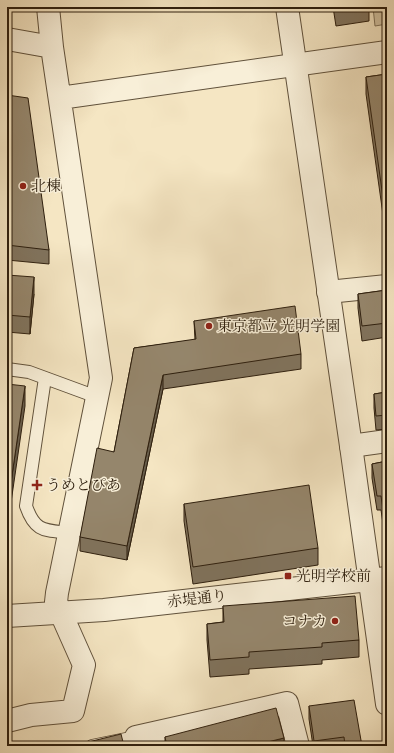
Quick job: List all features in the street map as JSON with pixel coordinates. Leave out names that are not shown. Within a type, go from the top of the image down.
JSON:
[{"type":"street","points":[[7,721],[31,716],[73,711],[84,665],[56,602],[101,378],[52,47],[48,7]]},
{"type":"street","points":[[287,7],[351,446],[378,578],[387,704]]},
{"type":"street","points":[[7,39],[52,47]]},
{"type":"street","points":[[60,98],[387,52]]},
{"type":"street","points":[[328,292],[387,286]]},
{"type":"street","points":[[351,446],[387,441]]},
{"type":"street","name":"赤堤通り","points":[[7,616],[62,614],[104,610],[378,578]]},
{"type":"street","points":[[137,741],[287,703],[298,746]]},
{"type":"lane","points":[[7,369],[29,372],[97,397]]},
{"type":"lane","points":[[45,378],[26,506],[30,517],[37,526],[46,530],[69,533]]},
{"type":"lane","points":[[92,746],[137,741]]},
{"type":"shaded area","points":[[373,7],[387,7],[387,24],[375,26]]},
{"type":"building","points":[[335,7],[351,7],[336,9]]},
{"type":"building","points":[[387,74],[387,226],[366,77]]},
{"type":"building","name":"北棟","points":[[7,95],[28,98],[49,250],[7,245]]},
{"type":"building","points":[[7,275],[34,277],[30,317],[7,315]]},
{"type":"building","points":[[387,290],[387,323],[362,326],[358,294]]},
{"type":"building","points":[[295,306],[301,354],[163,375],[127,546],[80,537],[97,448],[114,452],[134,348],[196,339],[194,321]]},
{"type":"building","points":[[7,384],[25,386],[7,510]]},
{"type":"building","points":[[387,392],[387,415],[376,416],[374,394]]},
{"type":"building","points":[[387,461],[387,537],[381,496],[377,496],[372,464]]},
{"type":"building","points":[[309,485],[318,548],[193,567],[184,504]]},
{"type":"building","points":[[355,596],[359,640],[322,643],[322,647],[249,652],[249,657],[210,660],[207,624],[224,622],[223,606]]},
{"type":"building","points":[[354,700],[362,746],[345,746],[344,737],[314,741],[309,706]]},
{"type":"building","points":[[276,708],[284,738],[251,746],[167,746],[165,737]]},
{"type":"building","points":[[121,734],[124,746],[72,746]]},
{"type":"place","name":"北棟","points":[[23,186]]},
{"type":"place","name":"東京都立 光明学園","points":[[209,326]]},
{"type":"place","name":"うめとぴあ","points":[[37,485]]},
{"type":"place","name":"光明学校前","points":[[288,576]]},
{"type":"place","name":"コナカ","points":[[335,621]]}]
